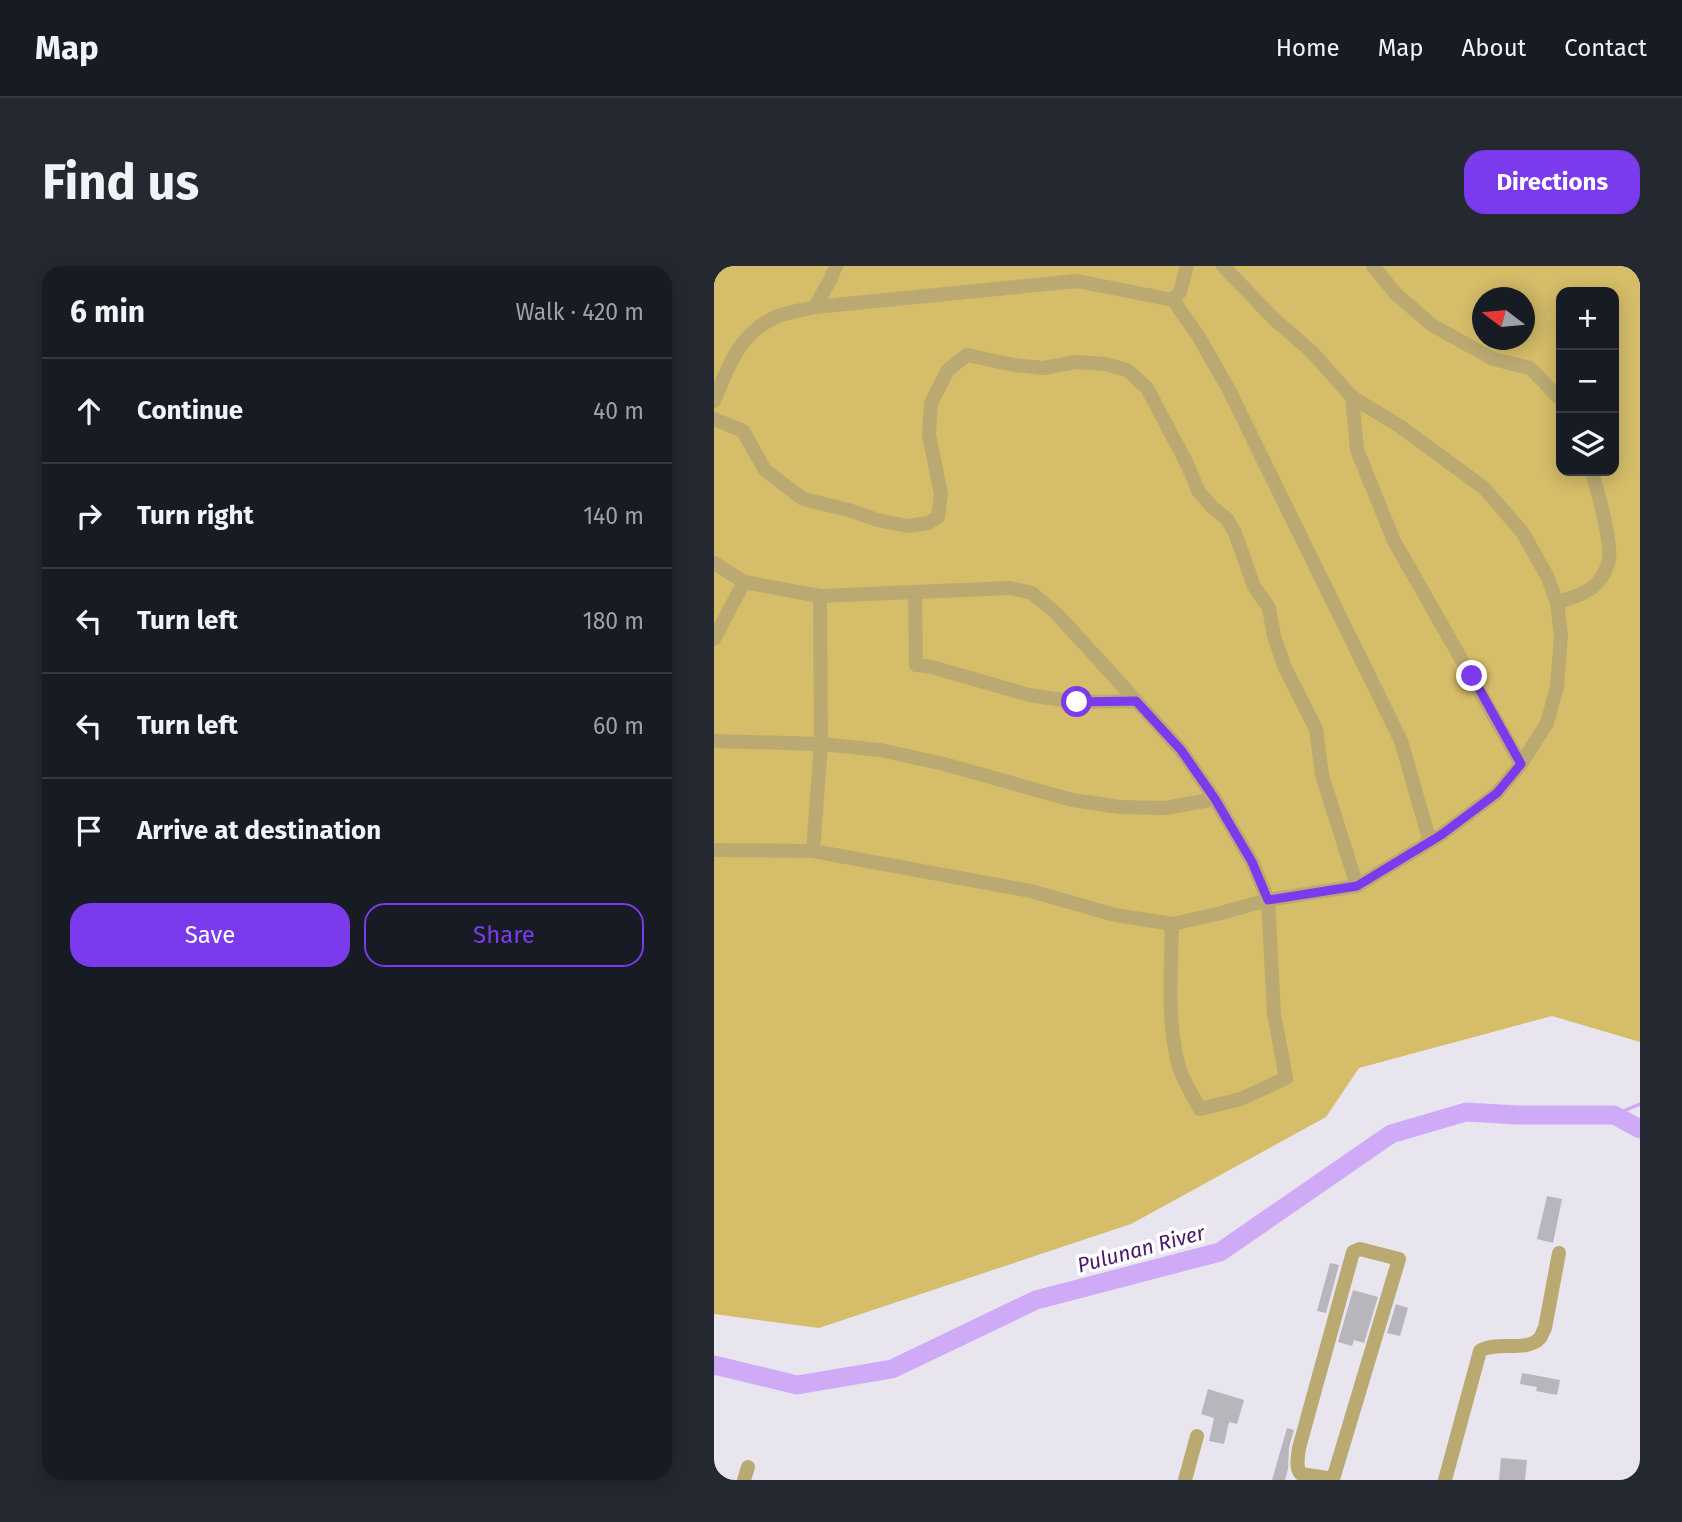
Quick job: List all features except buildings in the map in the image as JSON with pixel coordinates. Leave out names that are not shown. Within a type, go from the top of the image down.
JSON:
[{"type":"street","points":[[815,307],[836,266]]},
{"type":"street","points":[[1070,266],[1077,281]]},
{"type":"street","points":[[1173,300],[1180,292],[1187,266]]},
{"type":"street","points":[[714,850],[813,851],[1031,891],[1115,915],[1172,924],[1268,900],[1357,886],[1430,842],[1497,793],[1521,764],[1547,723],[1557,687],[1561,636],[1557,603],[1548,578],[1523,533],[1484,488],[1402,427],[1352,397],[1312,352],[1274,319],[1223,266]]},
{"type":"street","points":[[1373,266],[1396,294],[1432,325],[1493,359],[1530,368],[1556,395]]},
{"type":"street","points":[[714,401],[732,357],[752,331],[778,316],[815,307],[1077,281],[1173,300],[1197,334],[1228,388],[1401,741],[1430,842]]},
{"type":"street","points":[[714,419],[743,431],[765,470],[803,499],[908,526],[928,523],[938,517],[941,494],[929,435],[930,403],[948,370],[967,355],[1043,368],[1076,362],[1105,364],[1127,370],[1147,388],[1199,492],[1227,519],[1235,533],[1254,586],[1269,608],[1274,636],[1285,668],[1316,729],[1322,775],[1357,886]]},
{"type":"street","points":[[1352,397],[1357,450],[1394,541],[1521,764]]},
{"type":"street","points":[[1557,603],[1593,587],[1606,572],[1610,556],[1593,476]]},
{"type":"street","points":[[714,563],[744,582],[820,596],[1010,588],[1032,593],[1057,614],[1181,750],[1215,799],[1252,862],[1268,900],[1274,1014],[1286,1078],[1241,1099],[1200,1110],[1181,1074],[1173,1042],[1172,924]]},
{"type":"street","points":[[714,639],[744,582]]},
{"type":"street","points":[[915,592],[916,665],[932,667],[1029,695],[1077,702],[1136,701]]},
{"type":"street","points":[[813,851],[821,744],[820,596]]},
{"type":"street","points":[[714,741],[821,744],[880,750],[944,764],[1072,800],[1120,807],[1165,808],[1215,799]]},
{"type":"street","points":[[1360,1249],[1399,1259],[1333,1479],[1301,1474],[1297,1463],[1353,1252],[1360,1249]]},
{"type":"street","points":[[1446,1480],[1480,1352],[1486,1348],[1528,1345],[1539,1339],[1545,1328],[1559,1253]]},
{"type":"street","points":[[1185,1480],[1197,1436]]},
{"type":"shaded area","points":[[714,266],[1640,266],[1640,1042],[1552,1016],[1359,1068],[1326,1117],[1131,1224],[819,1328],[714,1314]]},
{"type":"waterway","points":[[1614,1115],[1640,1104]]},
{"type":"waterway","name":"Pulunan River","points":[[714,1365],[797,1385],[892,1369],[1036,1300],[1220,1252],[1391,1134],[1466,1112],[1614,1115],[1640,1129]]},
{"type":"route","points":[[1077,702],[1136,701],[1181,750],[1215,799],[1252,862],[1268,900],[1357,886],[1441,835],[1497,793],[1521,764],[1472,676]]}]
